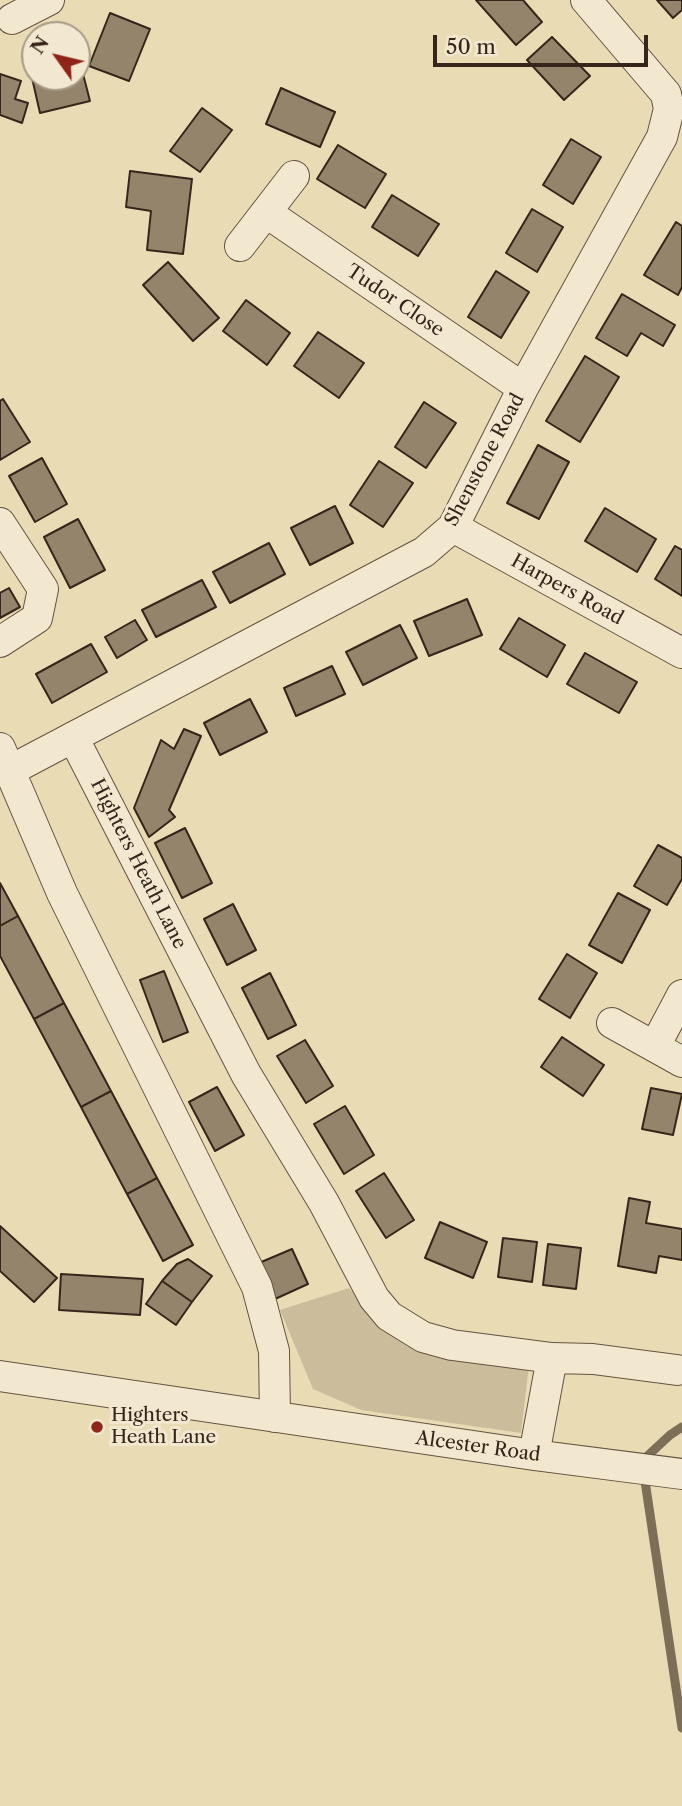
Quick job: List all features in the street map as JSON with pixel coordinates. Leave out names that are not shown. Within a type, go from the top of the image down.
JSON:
[{"type":"street","points":[[12,19],[49,0]]},
{"type":"street","name":"Shenstone Road","points":[[5,759],[73,737],[424,552],[453,527],[523,388],[662,137],[669,109],[666,93],[586,0]]},
{"type":"street","points":[[240,246],[294,176]]},
{"type":"street","name":"Tudor Close","points":[[267,213],[523,388]]},
{"type":"street","points":[[0,523],[43,589],[37,618],[0,642]]},
{"type":"street","name":"Harpers Road","points":[[453,527],[682,653]]},
{"type":"street","name":"Highters Heath Lane","points":[[73,737],[246,1074],[324,1203],[374,1298],[389,1316],[423,1337],[452,1345],[677,1370]]},
{"type":"street","points":[[5,759],[62,893],[257,1287],[274,1351],[275,1417]]},
{"type":"street","points":[[655,1046],[682,995]]},
{"type":"street","points":[[612,1023],[682,1062]]},
{"type":"street","points":[[534,1455],[552,1358]]},
{"type":"street","name":"Alcester Road","points":[[0,1376],[534,1455],[682,1474]]},
{"type":"shaded area","points":[[349,1288],[380,1323],[529,1365],[521,1433],[361,1410],[313,1389],[280,1310]]},
{"type":"building","points":[[476,0],[523,0],[542,22],[516,45]]},
{"type":"building","points":[[657,0],[682,0],[682,10],[673,18]]},
{"type":"building","points":[[110,13],[150,29],[129,81],[91,67]]},
{"type":"building","points":[[552,37],[590,76],[564,100],[527,60]]},
{"type":"building","points":[[0,74],[21,81],[15,99],[28,103],[22,123],[0,115]]},
{"type":"building","points":[[281,88],[335,112],[320,147],[266,124]]},
{"type":"building","points":[[35,91],[87,91],[90,101],[40,113]]},
{"type":"building","points":[[202,108],[232,130],[200,172],[170,151]]},
{"type":"building","points":[[571,139],[601,157],[573,204],[543,185]]},
{"type":"building","points":[[338,145],[386,174],[365,208],[317,179]]},
{"type":"building","points":[[130,171],[192,179],[183,254],[147,250],[151,211],[126,207]]},
{"type":"building","points":[[392,195],[439,224],[418,256],[372,227]]},
{"type":"building","points":[[532,209],[563,227],[537,272],[506,253]]},
{"type":"building","points":[[676,222],[682,226],[682,287],[678,295],[644,275]]},
{"type":"building","points":[[168,262],[219,318],[193,341],[143,285]]},
{"type":"building","points":[[496,271],[529,292],[501,338],[468,317]]},
{"type":"building","points":[[622,294],[675,325],[663,346],[641,333],[627,356],[596,338]]},
{"type":"building","points":[[246,300],[290,333],[267,365],[223,331]]},
{"type":"building","points":[[318,332],[364,363],[339,398],[294,366]]},
{"type":"building","points":[[585,356],[619,377],[580,442],[546,421]]},
{"type":"building","points":[[3,399],[30,442],[0,460],[0,401]]},
{"type":"building","points":[[424,402],[456,423],[426,468],[395,447]]},
{"type":"building","points":[[538,445],[569,462],[539,519],[507,503]]},
{"type":"building","points":[[42,458],[67,504],[35,522],[9,476]]},
{"type":"building","points":[[379,461],[413,483],[383,527],[350,505]]},
{"type":"building","points":[[335,506],[353,543],[310,565],[291,528]]},
{"type":"building","points":[[605,508],[656,539],[637,572],[585,541]]},
{"type":"building","points":[[78,519],[105,570],[70,588],[44,537]]},
{"type":"building","points":[[269,543],[285,574],[230,603],[213,572]]},
{"type":"building","points":[[675,546],[682,550],[682,596],[655,579]]},
{"type":"building","points":[[202,580],[216,607],[156,637],[142,610]]},
{"type":"building","points":[[9,588],[20,607],[0,618],[0,593]]},
{"type":"building","points":[[467,599],[482,635],[429,656],[414,621]]},
{"type":"building","points":[[519,618],[565,645],[547,677],[500,649]]},
{"type":"building","points":[[135,620],[147,640],[117,658],[105,637]]},
{"type":"building","points":[[400,625],[417,658],[363,685],[346,652]]},
{"type":"building","points":[[91,644],[107,672],[52,703],[36,674]]},
{"type":"building","points":[[585,653],[637,682],[619,713],[567,684]]},
{"type":"building","points":[[332,666],[345,694],[296,716],[284,688]]},
{"type":"building","points":[[250,699],[267,732],[220,755],[204,723]]},
{"type":"building","points":[[184,729],[201,736],[169,810],[175,817],[149,837],[134,808],[161,740],[174,749]]},
{"type":"building","points":[[185,828],[212,883],[182,898],[155,843]]},
{"type":"building","points":[[658,845],[682,858],[682,879],[667,905],[634,886]]},
{"type":"building","points":[[0,883],[18,916],[0,926]]},
{"type":"building","points":[[618,893],[650,910],[622,963],[589,945]]},
{"type":"building","points":[[233,904],[256,950],[227,965],[204,919]]},
{"type":"building","points":[[18,916],[64,1003],[34,1019],[0,956],[0,926]]},
{"type":"building","points":[[567,954],[597,973],[570,1018],[539,999]]},
{"type":"building","points":[[164,971],[188,1032],[163,1042],[140,980]]},
{"type":"building","points":[[270,973],[296,1025],[268,1039],[242,988]]},
{"type":"building","points":[[64,1003],[111,1091],[81,1107],[34,1019]]},
{"type":"building","points":[[562,1037],[604,1065],[583,1096],[541,1067]]},
{"type":"building","points":[[305,1040],[333,1086],[306,1103],[277,1056]]},
{"type":"building","points":[[217,1087],[244,1135],[215,1151],[189,1102]]},
{"type":"building","points":[[651,1088],[682,1094],[673,1135],[642,1129]]},
{"type":"building","points":[[111,1091],[157,1178],[127,1194],[81,1107]]},
{"type":"building","points":[[345,1106],[374,1155],[344,1174],[314,1124]]},
{"type":"building","points":[[384,1173],[414,1220],[386,1238],[356,1191]]},
{"type":"building","points":[[157,1178],[193,1245],[163,1261],[127,1194]]},
{"type":"building","points":[[629,1198],[650,1202],[646,1223],[682,1229],[682,1260],[659,1256],[656,1273],[618,1266]]},
{"type":"building","points":[[440,1222],[487,1242],[473,1278],[425,1258]]},
{"type":"building","points":[[0,1226],[57,1278],[34,1302],[0,1271]]},
{"type":"building","points":[[503,1238],[537,1242],[532,1282],[498,1277]]},
{"type":"building","points":[[548,1244],[581,1248],[576,1289],[543,1285]]},
{"type":"building","points":[[292,1249],[308,1284],[275,1299],[259,1263]]},
{"type":"building","points":[[188,1259],[212,1276],[192,1302],[162,1281],[177,1264]]},
{"type":"building","points":[[61,1274],[143,1279],[140,1315],[59,1310]]},
{"type":"building","points":[[162,1281],[192,1302],[176,1325],[146,1304]]},
{"type":"waterway","points":[[682,1427],[642,1461],[682,1728]]},
{"type":"place","name":"Highters Heath Lane","points":[[97,1427]]}]
